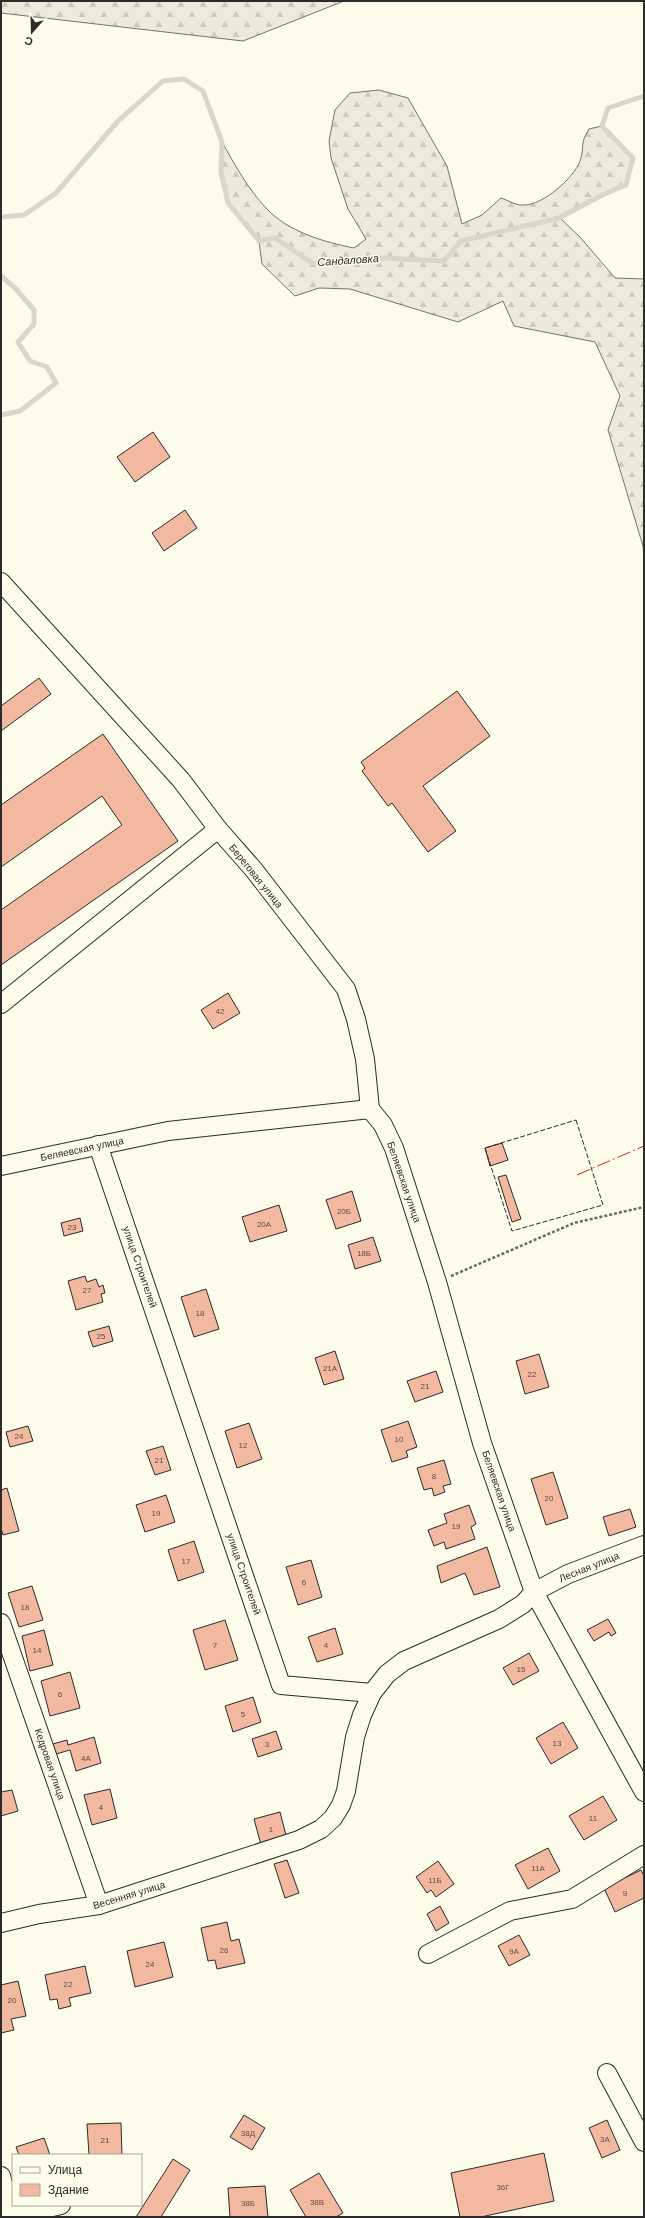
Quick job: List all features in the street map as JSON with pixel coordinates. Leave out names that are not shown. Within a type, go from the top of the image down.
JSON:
[{"type":"street","name":"Береговая улица","points":[[1,582],[84,671],[122,716],[148,742],[181,780],[218,829],[254,870],[346,989],[356,1019],[365,1059],[370,1109]]},
{"type":"street","points":[[1,1004],[218,829]]},
{"type":"street","name":"Беляевская улица","points":[[1,1166],[168,1131],[370,1109],[383,1125],[394,1148],[437,1282],[482,1443],[538,1600],[644,1792]]},
{"type":"street","name":"улица Строителей","points":[[98,1145],[281,1684],[372,1693]]},
{"type":"street","name":"Лесная улица","points":[[372,1693],[387,1674],[404,1661],[499,1619],[523,1604],[538,1600],[568,1574],[644,1545]]},
{"type":"street","name":"Кедровая улица","points":[[1,1623],[99,1905]]},
{"type":"street","name":"Весенняя улица","points":[[1,1924],[39,1914],[99,1905],[299,1840],[321,1829],[334,1818],[346,1791],[355,1737],[372,1693]]},
{"type":"street","points":[[428,1954],[510,1911],[572,1899],[644,1855]]},
{"type":"street","points":[[607,2073],[644,2142]]},
{"type":"street","points":[[1,2176],[11,2217],[57,2206]]},
{"type":"path","points":[[437,1282],[574,1223],[644,1207]]},
{"type":"green space","points":[[1,1],[344,1],[243,41],[1,13]]},
{"type":"green space","points":[[379,90],[408,98],[447,166],[462,224],[482,215],[501,198],[515,204],[524,205],[540,201],[548,196],[565,182],[577,168],[580,161],[583,142],[589,129],[602,126],[633,158],[626,185],[560,218],[580,237],[615,278],[644,279],[644,559],[643,546],[608,430],[620,396],[595,342],[514,326],[503,301],[458,322],[350,289],[319,288],[295,296],[262,264],[259,241],[228,203],[221,172],[222,142],[259,201],[275,216],[285,224],[307,235],[331,243],[354,248],[366,239],[348,209],[331,158],[329,141],[335,110],[350,93]]},
{"type":"building","points":[[153,432],[170,457],[135,482],[117,457]]},
{"type":"building","points":[[185,510],[197,528],[164,551],[152,533]]},
{"type":"building","points":[[39,678],[51,694],[1,731],[1,706]]},
{"type":"building","points":[[457,691],[490,736],[423,786],[456,831],[428,852],[392,803],[388,806],[362,771],[365,768],[361,762]]},
{"type":"building","points":[[103,734],[178,841],[1,965],[1,910],[122,825],[102,796],[1,867],[1,805]]},
{"type":"building","points":[[228,993],[240,1013],[213,1029],[201,1010]]},
{"type":"building","points":[[502,1143],[508,1160],[490,1166],[485,1148]]},
{"type":"building","points":[[506,1175],[521,1219],[512,1222],[498,1177]]},
{"type":"building","points":[[352,1191],[361,1221],[336,1229],[326,1200]]},
{"type":"building","points":[[279,1205],[287,1231],[250,1242],[242,1217]]},
{"type":"building","points":[[80,1218],[83,1231],[64,1236],[61,1223]]},
{"type":"building","points":[[373,1237],[381,1261],[355,1269],[348,1245]]},
{"type":"building","points":[[85,1276],[87,1282],[96,1279],[99,1287],[103,1285],[105,1293],[101,1294],[103,1302],[76,1310],[68,1281]]},
{"type":"building","points":[[206,1289],[219,1329],[194,1337],[181,1297]]},
{"type":"building","points":[[109,1326],[113,1341],[93,1347],[88,1332]]},
{"type":"building","points":[[335,1351],[344,1379],[324,1385],[315,1358]]},
{"type":"building","points":[[539,1354],[549,1387],[525,1394],[516,1361]]},
{"type":"building","points":[[436,1371],[443,1392],[415,1402],[407,1381]]},
{"type":"building","points":[[408,1421],[417,1447],[406,1451],[408,1457],[392,1462],[381,1430]]},
{"type":"building","points":[[249,1423],[262,1459],[237,1468],[225,1431]]},
{"type":"building","points":[[28,1426],[33,1441],[10,1447],[6,1432]]},
{"type":"building","points":[[163,1446],[171,1470],[155,1475],[146,1451]]},
{"type":"building","points":[[444,1460],[451,1484],[443,1486],[445,1492],[434,1496],[432,1488],[424,1490],[417,1468]]},
{"type":"building","points":[[553,1472],[568,1518],[546,1525],[531,1479]]},
{"type":"building","points":[[7,1488],[19,1531],[3,1535],[1,1528],[1,1490]]},
{"type":"building","points":[[166,1495],[175,1522],[145,1532],[136,1505]]},
{"type":"building","points":[[469,1505],[476,1524],[471,1527],[475,1539],[446,1549],[444,1542],[434,1546],[428,1530],[447,1523],[444,1514]]},
{"type":"building","points":[[630,1509],[636,1527],[609,1536],[603,1517]]},
{"type":"building","points":[[194,1541],[204,1572],[178,1581],[168,1550]]},
{"type":"building","points":[[487,1547],[500,1587],[474,1595],[465,1573],[441,1583],[437,1566]]},
{"type":"building","points":[[311,1560],[322,1597],[298,1605],[286,1567]]},
{"type":"building","points":[[32,1586],[43,1620],[19,1627],[8,1593]]},
{"type":"building","points":[[608,1619],[616,1633],[611,1636],[609,1632],[594,1641],[587,1630]]},
{"type":"building","points":[[225,1620],[238,1660],[205,1670],[193,1630]]},
{"type":"building","points":[[335,1628],[343,1654],[317,1662],[308,1637]]},
{"type":"building","points":[[44,1630],[53,1665],[30,1671],[22,1636]]},
{"type":"building","points":[[529,1653],[539,1671],[513,1685],[503,1668]]},
{"type":"building","points":[[70,1672],[80,1708],[50,1716],[41,1681]]},
{"type":"building","points":[[253,1697],[261,1722],[233,1732],[225,1706]]},
{"type":"building","points":[[563,1722],[578,1748],[551,1764],[536,1738]]},
{"type":"building","points":[[276,1731],[282,1749],[258,1757],[252,1739]]},
{"type":"building","points":[[94,1737],[101,1763],[76,1771],[70,1750],[56,1754],[53,1744],[67,1740],[68,1745]]},
{"type":"building","points":[[110,1789],[117,1818],[92,1825],[84,1795]]},
{"type":"building","points":[[12,1790],[18,1811],[1,1816],[1,1792]]},
{"type":"building","points":[[603,1796],[617,1820],[584,1840],[569,1816]]},
{"type":"building","points":[[280,1812],[287,1839],[261,1845],[254,1819]]},
{"type":"building","points":[[548,1848],[560,1871],[528,1889],[515,1865]]},
{"type":"building","points":[[287,1860],[299,1893],[285,1898],[274,1864]]},
{"type":"building","points":[[438,1861],[454,1884],[436,1897],[431,1890],[427,1893],[416,1877]]},
{"type":"building","points":[[641,1870],[644,1876],[644,1898],[615,1912],[604,1888]]},
{"type":"building","points":[[440,1906],[449,1923],[436,1931],[427,1914]]},
{"type":"building","points":[[227,1922],[231,1941],[239,1939],[245,1963],[217,1969],[215,1960],[208,1961],[201,1928]]},
{"type":"building","points":[[519,1935],[530,1955],[509,1966],[498,1946]]},
{"type":"building","points":[[164,1942],[173,1977],[135,1987],[127,1951]]},
{"type":"building","points":[[85,1966],[91,1993],[69,1998],[71,2006],[59,2009],[57,1999],[50,2000],[45,1975]]},
{"type":"building","points":[[18,1981],[26,2016],[11,2019],[14,2030],[1,2033],[1,1985]]},
{"type":"building","points":[[244,2115],[265,2128],[252,2150],[230,2137]]},
{"type":"building","points":[[607,2120],[620,2150],[602,2158],[589,2128]]},
{"type":"building","points":[[121,2123],[122,2154],[89,2154],[87,2124]]},
{"type":"building","points":[[44,2138],[50,2154],[19,2154],[16,2147]]},
{"type":"building","points":[[544,2153],[554,2201],[481,2217],[460,2217],[451,2173]]},
{"type":"building","points":[[173,2159],[190,2170],[161,2217],[136,2217]]},
{"type":"building","points":[[319,2173],[343,2213],[336,2217],[306,2217],[290,2190]]},
{"type":"building","points":[[265,2186],[268,2217],[230,2217],[228,2188]]},
{"type":"waterway","name":"Сандаловка","points":[[1,217],[24,215],[56,193],[118,121],[163,81],[184,79],[203,91],[222,142],[221,172],[228,203],[259,241],[275,238],[312,263],[357,262],[382,258],[444,261],[461,241],[559,218],[602,195],[626,185],[633,158],[602,126],[608,108],[644,96]]},
{"type":"waterway","name":"Сандаловка","points":[[1,276],[16,289],[34,310],[34,324],[18,342],[30,361],[47,367],[56,383],[20,411],[1,415]]},
{"type":"fence","points":[[576,1120],[603,1205],[512,1231],[485,1148],[576,1120]]},
{"type":"power","points":[[577,1175],[644,1146]]}]
